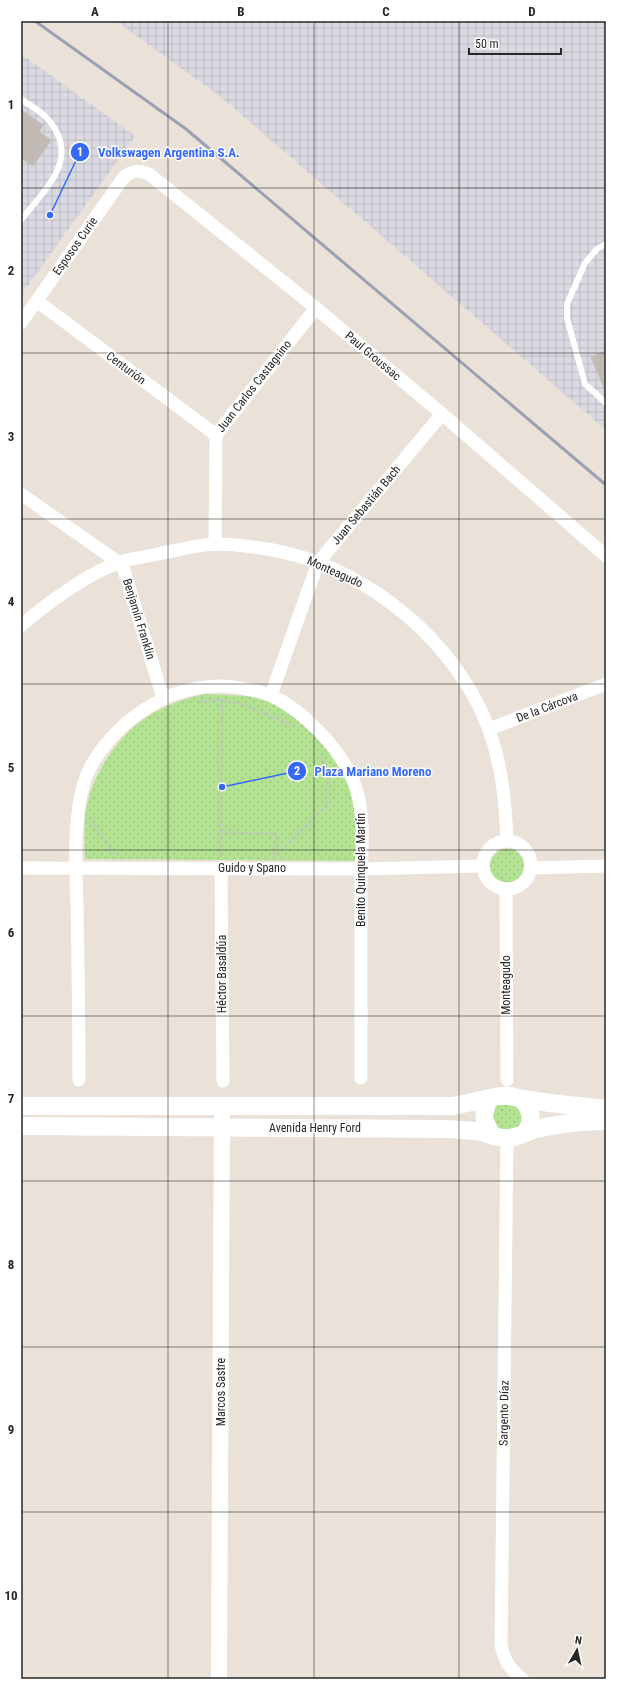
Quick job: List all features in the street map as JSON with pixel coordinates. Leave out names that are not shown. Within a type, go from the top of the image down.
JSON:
[{"type":"main road","name":"Avenida Henry Ford","points":[[21,1106],[453,1106],[500,1096],[511,1096],[522,1099],[606,1109]]},
{"type":"main road","points":[[489,1099],[484,1110],[484,1117],[499,1137]]},
{"type":"main road","points":[[522,1099],[530,1110],[531,1121],[526,1132]]},
{"type":"main road","name":"Avenida Henry Ford","points":[[21,1126],[447,1129],[465,1130],[499,1137],[517,1137],[526,1132],[576,1123],[606,1121]]},
{"type":"street","name":"Esposos Curie","points":[[21,322],[124,177],[131,171]]},
{"type":"street","name":"Paul Groussac","points":[[131,171],[140,171],[149,174],[316,308],[442,414],[606,556]]},
{"type":"street","name":"Centurión","points":[[37,301],[216,435]]},
{"type":"street","name":"Juan Carlos Castagnino","points":[[215,544],[216,435],[316,308]]},
{"type":"street","name":"Juan Sebastián Bach","points":[[271,695],[319,563],[442,414]]},
{"type":"street","name":"Benjamín Franklin","points":[[21,494],[118,562],[124,570],[163,698]]},
{"type":"street","name":"Monteagudo","points":[[21,626],[68,591],[118,562],[215,544],[235,545],[285,552],[319,563],[362,584],[384,597],[419,626],[454,666],[472,694],[489,729],[499,761],[504,784],[507,841]]},
{"type":"street","name":"De la Cárcova","points":[[489,729],[606,684]]},
{"type":"street","name":"Benito Quinquela Martín","points":[[79,1080],[76,868],[77,836],[83,786],[88,773],[104,748],[128,722],[163,698],[202,688],[222,686],[236,687],[271,695],[300,715],[321,734],[336,751],[353,781],[362,822],[361,1078]]},
{"type":"street","points":[[507,841],[515,842],[528,852],[531,860],[531,868],[529,876],[524,882],[517,887],[506,889],[494,886],[488,881],[482,866],[486,851],[492,845],[507,841]]},
{"type":"street","name":"Guido y Spano","points":[[21,868],[221,868],[273,862],[361,869],[482,866]]},
{"type":"street","points":[[531,868],[606,866]]},
{"type":"street","name":"Héctor Basaldúa","points":[[221,868],[222,1081]]},
{"type":"street","name":"Monteagudo","points":[[506,889],[507,1080]]},
{"type":"street","name":"Marcos Sastre","points":[[219,1679],[222,1105]]},
{"type":"street","name":"Sargento Díaz","points":[[499,1137],[501,1645],[504,1657],[510,1668],[522,1679]]},
{"type":"lane","points":[[21,99],[45,116],[56,130],[63,152],[61,164],[55,177],[21,220]]},
{"type":"lane","points":[[606,244],[597,250],[585,263],[567,304],[567,318],[585,384],[606,403]]},
{"type":"path","points":[[221,868],[222,686]]},
{"type":"path","points":[[196,702],[222,700],[258,710],[292,725]]},
{"type":"path","points":[[273,862],[325,807],[329,799],[325,763],[320,752]]},
{"type":"path","points":[[80,803],[122,868]]},
{"type":"path","points":[[220,832],[277,834],[273,862]]},
{"type":"shaded area","points":[[116,21],[606,21],[606,430],[221,97]]},
{"type":"shaded area","points":[[21,54],[135,136],[21,295]]},
{"type":"green space","points":[[205,694],[248,696],[272,702],[294,714],[329,748],[355,798],[358,861],[85,859],[85,824],[88,799],[99,773],[111,752],[133,728],[145,718],[172,704]]},
{"type":"green space","points":[[507,849],[513,850],[519,854],[523,860],[523,872],[519,878],[513,882],[507,883],[501,882],[495,878],[491,872],[490,866],[491,860],[495,854],[501,850]]},
{"type":"green space","points":[[512,1102],[523,1113],[520,1128],[500,1132],[491,1114],[497,1105]]},
{"type":"building","points":[[21,110],[43,125],[39,132],[51,140],[33,166],[21,158]]},
{"type":"building","points":[[606,351],[606,392],[591,357]]},
{"type":"railway","points":[[35,21],[186,129],[606,485]]},
{"type":"place","name":"Volkswagen Argentina S.A.","points":[[50,215]]},
{"type":"place","name":"Plaza Mariano Moreno","points":[[222,787]]}]
